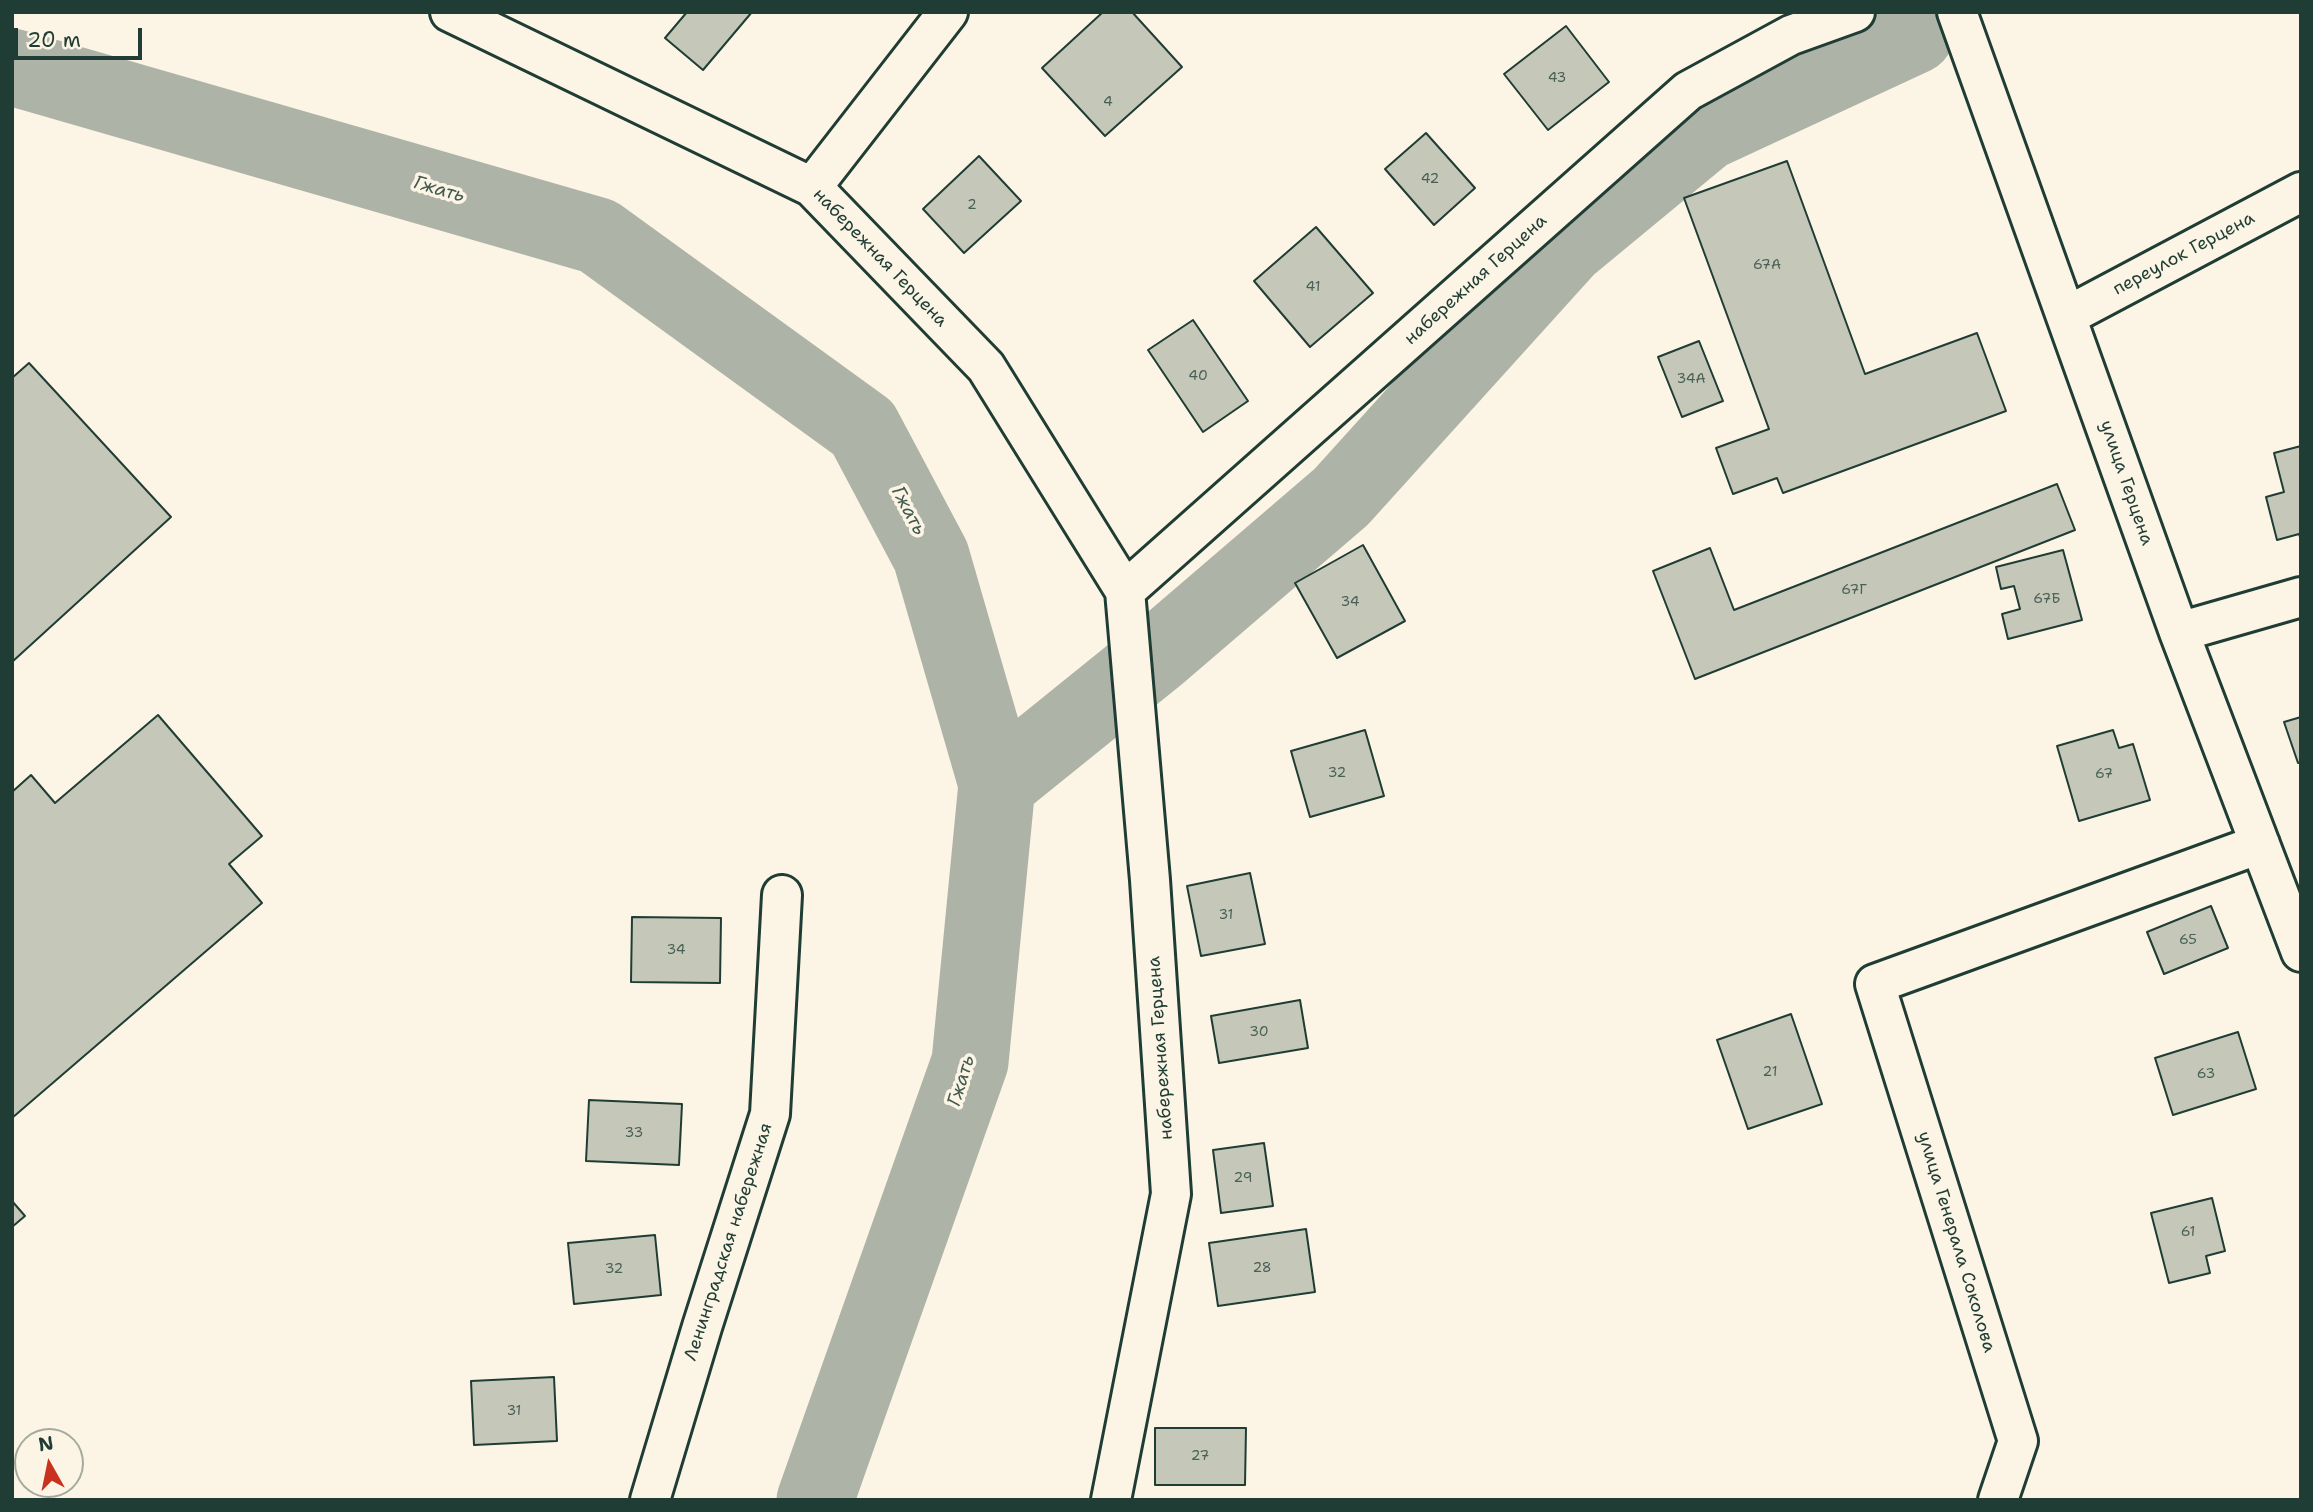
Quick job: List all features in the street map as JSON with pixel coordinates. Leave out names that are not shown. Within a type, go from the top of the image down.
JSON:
[{"type":"street","name":"набережная Герцена","points":[[450,12],[811,187],[986,367],[1125,591],[1150,880],[1171,1194],[1111,1500]]},
{"type":"street","points":[[811,187],[948,12]]},
{"type":"street","name":"набережная Герцена","points":[[1125,591],[1688,91],[1791,35],[1854,12]]},
{"type":"street","name":"улица Герцена","points":[[1957,12],[2179,632],[2301,952]]},
{"type":"street","name":"переулок Герцена","points":[[2067,316],[2301,192]]},
{"type":"street","points":[[2179,632],[2301,597]]},
{"type":"street","name":"улица Генерала Соколова","points":[[1998,1500],[2018,1441],[1875,984],[2260,844]]},
{"type":"street","name":"Ленинградская набережная","points":[[650,1500],[770,1114],[782,895]]},
{"type":"building","points":[[687,12],[752,12],[703,70],[665,38]]},
{"type":"building","points":[[1103,12],[1132,12],[1182,67],[1105,136],[1042,68]]},
{"type":"building","points":[[1566,26],[1609,82],[1548,130],[1504,74]]},
{"type":"building","points":[[1426,133],[1475,188],[1434,225],[1385,169]]},
{"type":"building","points":[[979,156],[1021,201],[964,253],[923,209]]},
{"type":"building","points":[[1787,161],[1865,374],[1977,333],[2006,411],[1783,493],[1777,478],[1733,494],[1716,448],[1769,429],[1684,198]]},
{"type":"building","points":[[1316,227],[1373,293],[1310,347],[1254,281]]},
{"type":"building","points":[[1193,320],[1248,401],[1203,432],[1148,350]]},
{"type":"building","points":[[1699,341],[1723,401],[1682,417],[1658,357]]},
{"type":"building","points":[[29,363],[171,517],[12,662],[12,378]]},
{"type":"building","points":[[2301,446],[2301,540],[2299,534],[2277,540],[2266,497],[2284,492],[2274,453]]},
{"type":"building","points":[[2057,484],[2075,530],[1695,679],[1653,571],[1710,548],[1734,610]]},
{"type":"building","points":[[1363,545],[1405,621],[1337,658],[1295,583]]},
{"type":"building","points":[[2063,550],[2082,620],[2008,639],[2002,614],[2020,609],[2014,586],[2001,589],[1996,567]]},
{"type":"building","points":[[158,715],[262,836],[229,864],[262,903],[12,1118],[12,792],[31,775],[55,803]]},
{"type":"building","points":[[2301,717],[2301,762],[2298,763],[2284,722]]},
{"type":"building","points":[[1365,730],[1384,796],[1310,817],[1291,751]]},
{"type":"building","points":[[2113,730],[2119,748],[2133,744],[2150,800],[2079,821],[2057,746]]},
{"type":"building","points":[[1250,873],[1265,944],[1201,956],[1187,886]]},
{"type":"building","points":[[2211,906],[2228,948],[2164,974],[2147,932]]},
{"type":"building","points":[[632,917],[721,918],[720,983],[631,982]]},
{"type":"building","points":[[1300,1000],[1308,1048],[1219,1063],[1211,1016]]},
{"type":"building","points":[[1791,1014],[1822,1104],[1748,1129],[1717,1040]]},
{"type":"building","points":[[2238,1032],[2256,1089],[2173,1115],[2155,1058]]},
{"type":"building","points":[[589,1100],[682,1104],[679,1165],[586,1161]]},
{"type":"building","points":[[1264,1143],[1273,1206],[1221,1213],[1213,1150]]},
{"type":"building","points":[[2212,1198],[2225,1251],[2206,1256],[2210,1273],[2169,1283],[2151,1213]]},
{"type":"building","points":[[12,1201],[25,1216],[12,1227]]},
{"type":"building","points":[[1306,1229],[1315,1292],[1218,1306],[1209,1243]]},
{"type":"building","points":[[655,1235],[661,1295],[574,1304],[568,1243]]},
{"type":"building","points":[[554,1377],[557,1441],[474,1445],[471,1381]]},
{"type":"building","points":[[1155,1428],[1246,1428],[1245,1485],[1155,1485]]},
{"type":"waterway","points":[[997,784],[1158,654],[1341,497],[1568,246],[1706,132],[1915,35]]},
{"type":"waterway","name":"Гжать","points":[[12,67],[598,236],[863,428],[931,556],[997,784],[970,1062],[815,1500]]}]
